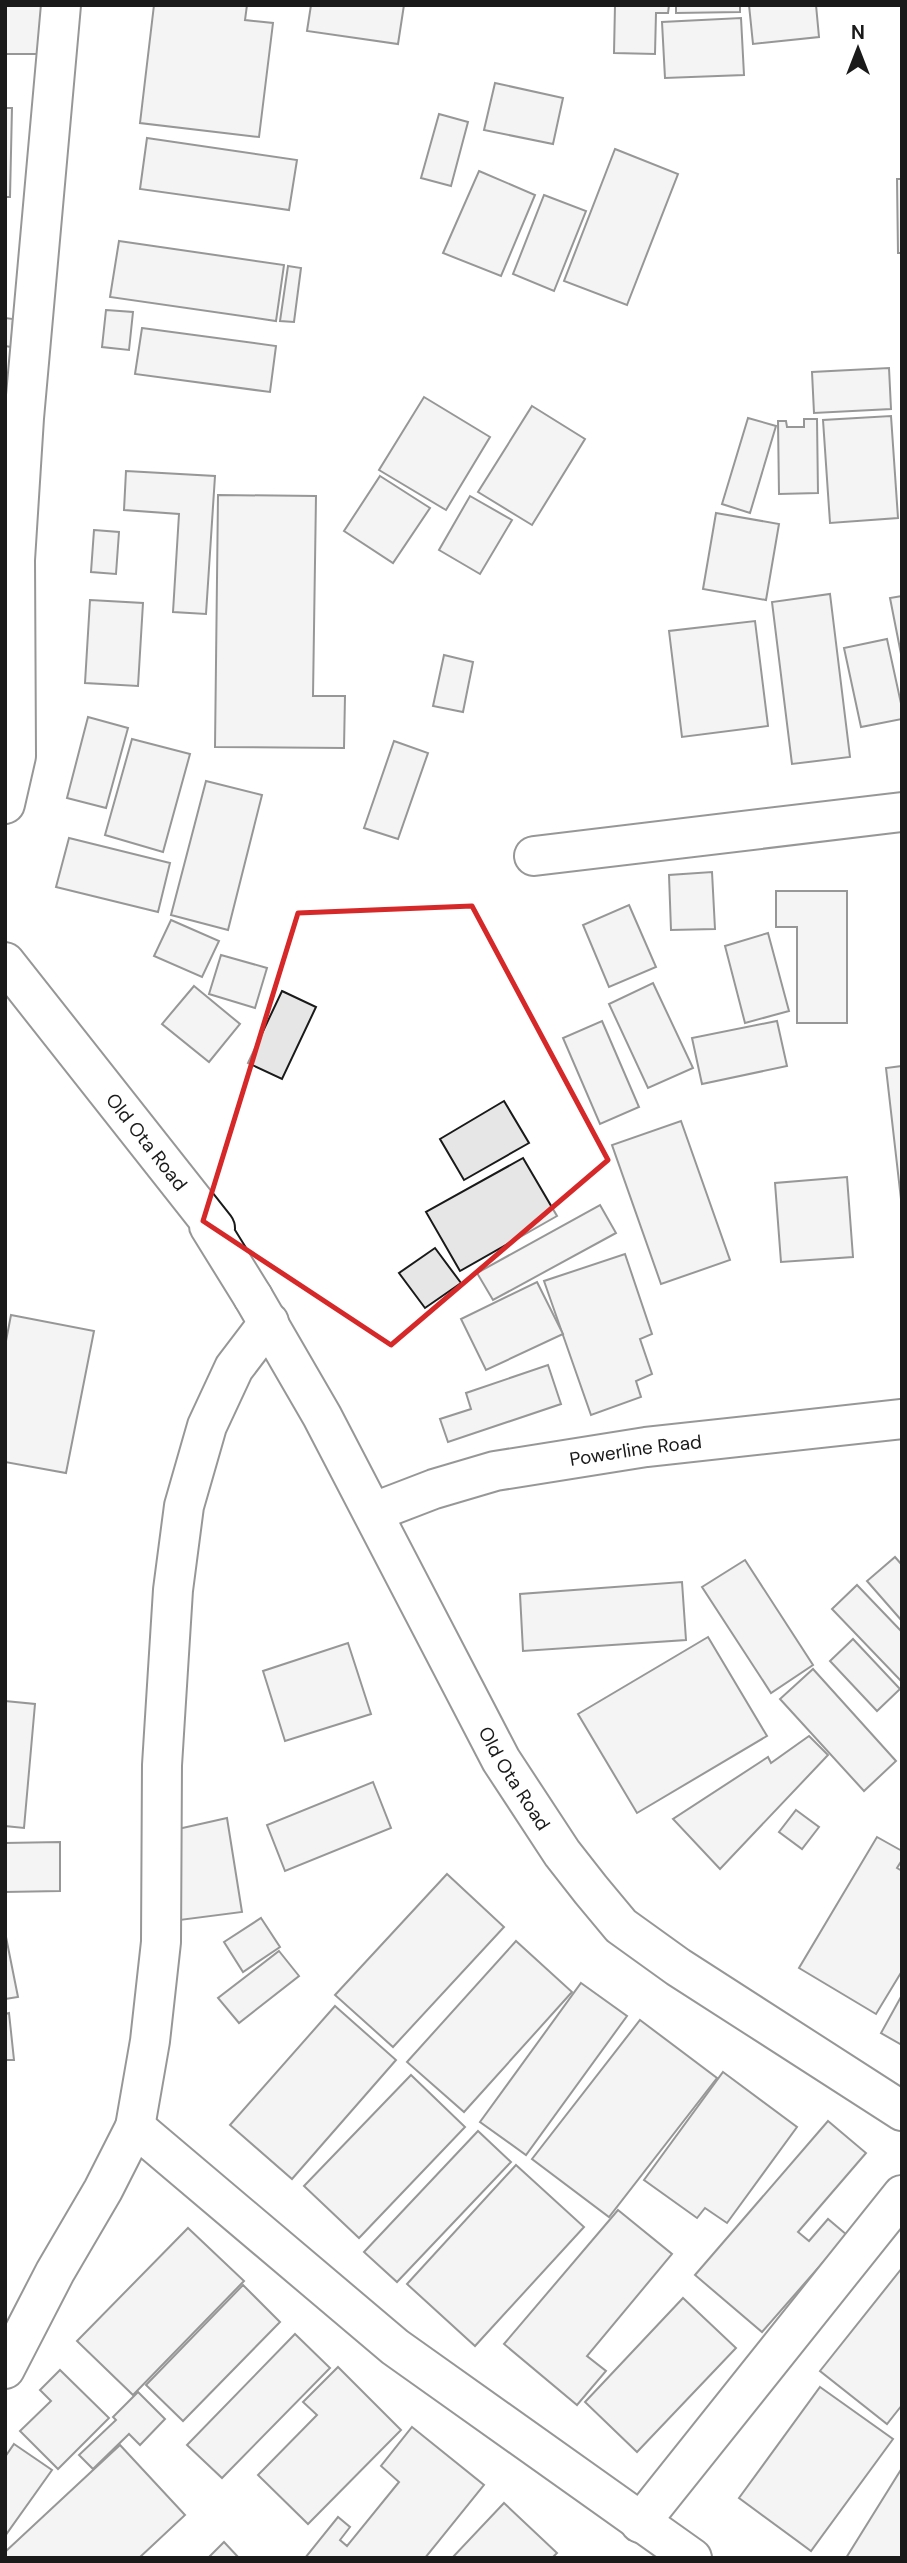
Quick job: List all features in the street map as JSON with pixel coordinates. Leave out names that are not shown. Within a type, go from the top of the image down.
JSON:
[{"type":"street","points":[[5,804],[16,756],[15,560],[24,418],[61,5]]},
{"type":"street","points":[[534,856],[902,811]]},
{"type":"street","name":"Old Ota Road","points":[[5,962],[215,1228],[209,1226],[261,1309],[374,1512],[501,1760],[562,1853],[621,1926],[678,1967],[902,2111]]},
{"type":"street","points":[[5,2369],[135,2127],[150,2041],[161,1942],[162,1765],[173,1591],[184,1506],[207,1426],[261,1309]]},
{"type":"street","name":"Powerline Road","points":[[374,1512],[434,1489],[495,1471],[646,1447],[902,1419]]},
{"type":"street","points":[[135,2127],[395,2347],[692,2558]]},
{"type":"street","points":[[640,2522],[902,2195]]},
{"type":"highlighted area","points":[[472,906],[608,1160],[391,1345],[203,1221],[298,913]]},
{"type":"building","points":[[5,5],[42,5],[42,54],[5,54]]},
{"type":"building","points":[[154,5],[247,5],[245,20],[273,23],[259,137],[140,123]]},
{"type":"building","points":[[311,5],[404,5],[398,44],[307,31]]},
{"type":"building","points":[[615,5],[669,5],[668,13],[656,13],[655,54],[614,53]]},
{"type":"building","points":[[676,5],[740,5],[740,12],[676,13]]},
{"type":"building","points":[[749,5],[816,5],[819,37],[753,44]]},
{"type":"building","points":[[741,18],[744,75],[665,78],[662,22]]},
{"type":"building","points":[[495,83],[563,98],[553,144],[484,130]]},
{"type":"building","points":[[5,108],[12,108],[10,197],[5,197]]},
{"type":"building","points":[[439,114],[468,122],[451,186],[421,178]]},
{"type":"building","points":[[147,138],[297,160],[289,210],[140,189]]},
{"type":"building","points":[[615,149],[678,174],[627,305],[564,281]]},
{"type":"building","points":[[479,171],[535,195],[501,276],[443,253]]},
{"type":"building","points":[[897,179],[902,179],[902,253],[898,253]]},
{"type":"building","points":[[544,195],[586,211],[554,291],[513,274]]},
{"type":"building","points":[[119,241],[284,265],[276,321],[110,297]]},
{"type":"building","points":[[288,266],[301,268],[294,322],[280,321]]},
{"type":"building","points":[[106,310],[133,312],[129,350],[102,347]]},
{"type":"building","points":[[5,318],[13,319],[11,347],[5,346]]},
{"type":"building","points":[[142,328],[276,346],[270,392],[135,374]]},
{"type":"building","points":[[889,368],[891,409],[814,413],[812,372]]},
{"type":"building","points":[[424,397],[490,437],[446,510],[379,470]]},
{"type":"building","points":[[532,406],[585,439],[532,525],[478,492]]},
{"type":"building","points":[[891,416],[898,518],[830,523],[823,420]]},
{"type":"building","points":[[748,418],[776,426],[750,513],[722,504]]},
{"type":"building","points":[[804,419],[817,419],[818,493],[779,494],[778,421],[786,421],[787,427],[804,427]]},
{"type":"building","points":[[126,471],[215,476],[206,614],[173,612],[179,514],[124,510]]},
{"type":"building","points":[[380,476],[430,508],[393,563],[344,531]]},
{"type":"building","points":[[218,495],[316,496],[313,696],[345,696],[344,748],[215,747]]},
{"type":"building","points":[[470,496],[512,520],[480,574],[439,550]]},
{"type":"building","points":[[716,513],[779,524],[766,600],[703,589]]},
{"type":"building","points":[[94,530],[119,532],[116,574],[91,572]]},
{"type":"building","points":[[830,594],[850,757],[792,764],[772,602]]},
{"type":"building","points":[[902,596],[902,659],[890,598]]},
{"type":"building","points":[[90,600],[143,603],[138,686],[85,683]]},
{"type":"building","points":[[755,621],[768,726],[682,737],[669,631]]},
{"type":"building","points":[[887,639],[902,719],[861,727],[844,648]]},
{"type":"building","points":[[444,655],[473,662],[463,712],[433,706]]},
{"type":"building","points":[[88,717],[128,728],[106,808],[67,798]]},
{"type":"building","points":[[132,739],[190,754],[163,852],[105,835]]},
{"type":"building","points":[[394,741],[428,753],[398,839],[364,828]]},
{"type":"building","points":[[206,781],[262,795],[228,930],[171,915]]},
{"type":"building","points":[[69,838],[170,863],[158,912],[56,887]]},
{"type":"building","points":[[712,872],[715,929],[671,930],[669,875]]},
{"type":"building","points":[[776,891],[847,891],[847,1023],[797,1023],[797,927],[776,927]]},
{"type":"building","points":[[629,905],[656,967],[609,987],[583,925]]},
{"type":"building","points":[[171,920],[219,941],[202,977],[154,956]]},
{"type":"building","points":[[768,933],[789,1011],[745,1023],[725,946]]},
{"type":"building","points":[[221,955],[267,968],[255,1008],[209,994]]},
{"type":"building","points":[[653,983],[693,1068],[648,1088],[609,1004]]},
{"type":"building","points":[[194,986],[240,1024],[209,1062],[162,1024]]},
{"type":"building","points":[[282,991],[316,1007],[282,1079],[248,1063]]},
{"type":"building","points":[[602,1021],[639,1107],[600,1124],[563,1038]]},
{"type":"building","points":[[777,1021],[787,1066],[702,1084],[692,1038]]},
{"type":"building","points":[[902,1066],[902,1208],[886,1068]]},
{"type":"building","points":[[504,1101],[529,1143],[464,1180],[440,1139]]},
{"type":"building","points":[[681,1121],[730,1260],[661,1284],[612,1145]]},
{"type":"building","points":[[523,1158],[557,1216],[460,1271],[426,1212]]},
{"type":"building","points":[[847,1177],[853,1257],[781,1262],[775,1183]]},
{"type":"building","points":[[600,1205],[616,1233],[493,1300],[477,1273]]},
{"type":"building","points":[[435,1248],[461,1283],[425,1308],[399,1273]]},
{"type":"building","points":[[625,1254],[652,1334],[640,1339],[652,1374],[636,1381],[641,1397],[591,1415],[544,1281]]},
{"type":"building","points":[[537,1282],[563,1334],[486,1370],[461,1319]]},
{"type":"building","points":[[11,1315],[94,1331],[66,1473],[5,1462],[5,1346]]},
{"type":"building","points":[[548,1365],[561,1404],[448,1442],[440,1419],[471,1409],[466,1393]]},
{"type":"building","points":[[895,1557],[902,1565],[902,1621],[867,1581]]},
{"type":"building","points":[[745,1560],[813,1665],[771,1693],[702,1587]]},
{"type":"building","points":[[682,1582],[686,1640],[523,1651],[520,1594]]},
{"type":"building","points":[[857,1585],[902,1632],[902,1682],[832,1609]]},
{"type":"building","points":[[708,1637],[767,1736],[637,1813],[578,1714]]},
{"type":"building","points":[[853,1639],[900,1689],[877,1711],[830,1661]]},
{"type":"building","points":[[348,1643],[371,1714],[285,1741],[263,1671]]},
{"type":"building","points":[[813,1669],[896,1761],[864,1791],[780,1699]]},
{"type":"building","points":[[5,1701],[35,1704],[24,1828],[5,1826]]},
{"type":"building","points":[[809,1736],[828,1755],[720,1869],[673,1819],[768,1757],[771,1763]]},
{"type":"building","points":[[373,1782],[391,1828],[285,1871],[267,1825]]},
{"type":"building","points":[[796,1810],[819,1827],[802,1849],[779,1832]]},
{"type":"building","points":[[227,1818],[242,1912],[180,1920],[169,1831]]},
{"type":"building","points":[[877,1837],[902,1851],[902,1860],[897,1868],[902,1871],[902,1971],[876,2014],[799,1968]]},
{"type":"building","points":[[60,1842],[60,1891],[5,1892],[5,1843]]},
{"type":"building","points":[[447,1874],[504,1927],[393,2047],[335,1995]]},
{"type":"building","points":[[261,1918],[280,1947],[243,1972],[224,1942]]},
{"type":"building","points":[[5,1932],[18,1997],[5,1999]]},
{"type":"building","points":[[516,1941],[572,1992],[464,2112],[407,2062]]},
{"type":"building","points":[[279,1951],[299,1976],[239,2023],[218,1998]]},
{"type":"building","points":[[581,1983],[627,2016],[526,2155],[480,2122]]},
{"type":"building","points":[[902,1995],[902,2045],[881,2033]]},
{"type":"building","points":[[335,2006],[396,2060],[292,2179],[230,2125]]},
{"type":"building","points":[[9,2013],[14,2060],[5,2060],[5,2014]]},
{"type":"building","points":[[640,2020],[717,2078],[609,2217],[532,2159]]},
{"type":"building","points":[[723,2072],[797,2127],[727,2223],[705,2208],[697,2218],[644,2180]]},
{"type":"building","points":[[411,2075],[465,2127],[359,2238],[304,2186]]},
{"type":"building","points":[[828,2121],[866,2153],[798,2232],[809,2241],[828,2219],[847,2235],[762,2332],[695,2275]]},
{"type":"building","points":[[478,2131],[511,2162],[397,2282],[364,2252]]},
{"type":"building","points":[[516,2165],[584,2227],[475,2346],[407,2284]]},
{"type":"building","points":[[618,2210],[672,2254],[587,2356],[606,2371],[577,2405],[504,2344]]},
{"type":"building","points":[[188,2228],[244,2281],[133,2395],[77,2341]]},
{"type":"building","points":[[902,2268],[902,2405],[887,2424],[820,2371]]},
{"type":"building","points":[[243,2285],[280,2322],[183,2421],[146,2385]]},
{"type":"building","points":[[683,2298],[736,2348],[637,2452],[585,2402]]},
{"type":"building","points":[[295,2334],[330,2368],[222,2478],[187,2445]]},
{"type":"building","points":[[338,2367],[401,2430],[308,2524],[258,2475],[317,2415],[303,2402]]},
{"type":"building","points":[[60,2370],[109,2418],[58,2469],[20,2431],[51,2401],[40,2390]]},
{"type":"building","points":[[820,2387],[893,2439],[811,2551],[739,2498]]},
{"type":"building","points":[[138,2392],[165,2419],[140,2445],[129,2434],[93,2469],[79,2455],[116,2420],[113,2417]]},
{"type":"building","points":[[412,2427],[484,2485],[425,2558],[305,2558],[338,2517],[350,2527],[340,2540],[347,2546],[399,2482],[381,2466]]},
{"type":"building","points":[[14,2444],[52,2470],[5,2536],[5,2457]]},
{"type":"building","points":[[120,2445],[185,2515],[139,2558],[5,2558],[5,2552]]},
{"type":"building","points":[[902,2468],[902,2558],[846,2558]]},
{"type":"building","points":[[504,2503],[557,2553],[552,2558],[452,2558]]},
{"type":"building","points":[[224,2542],[239,2558],[208,2558]]}]
